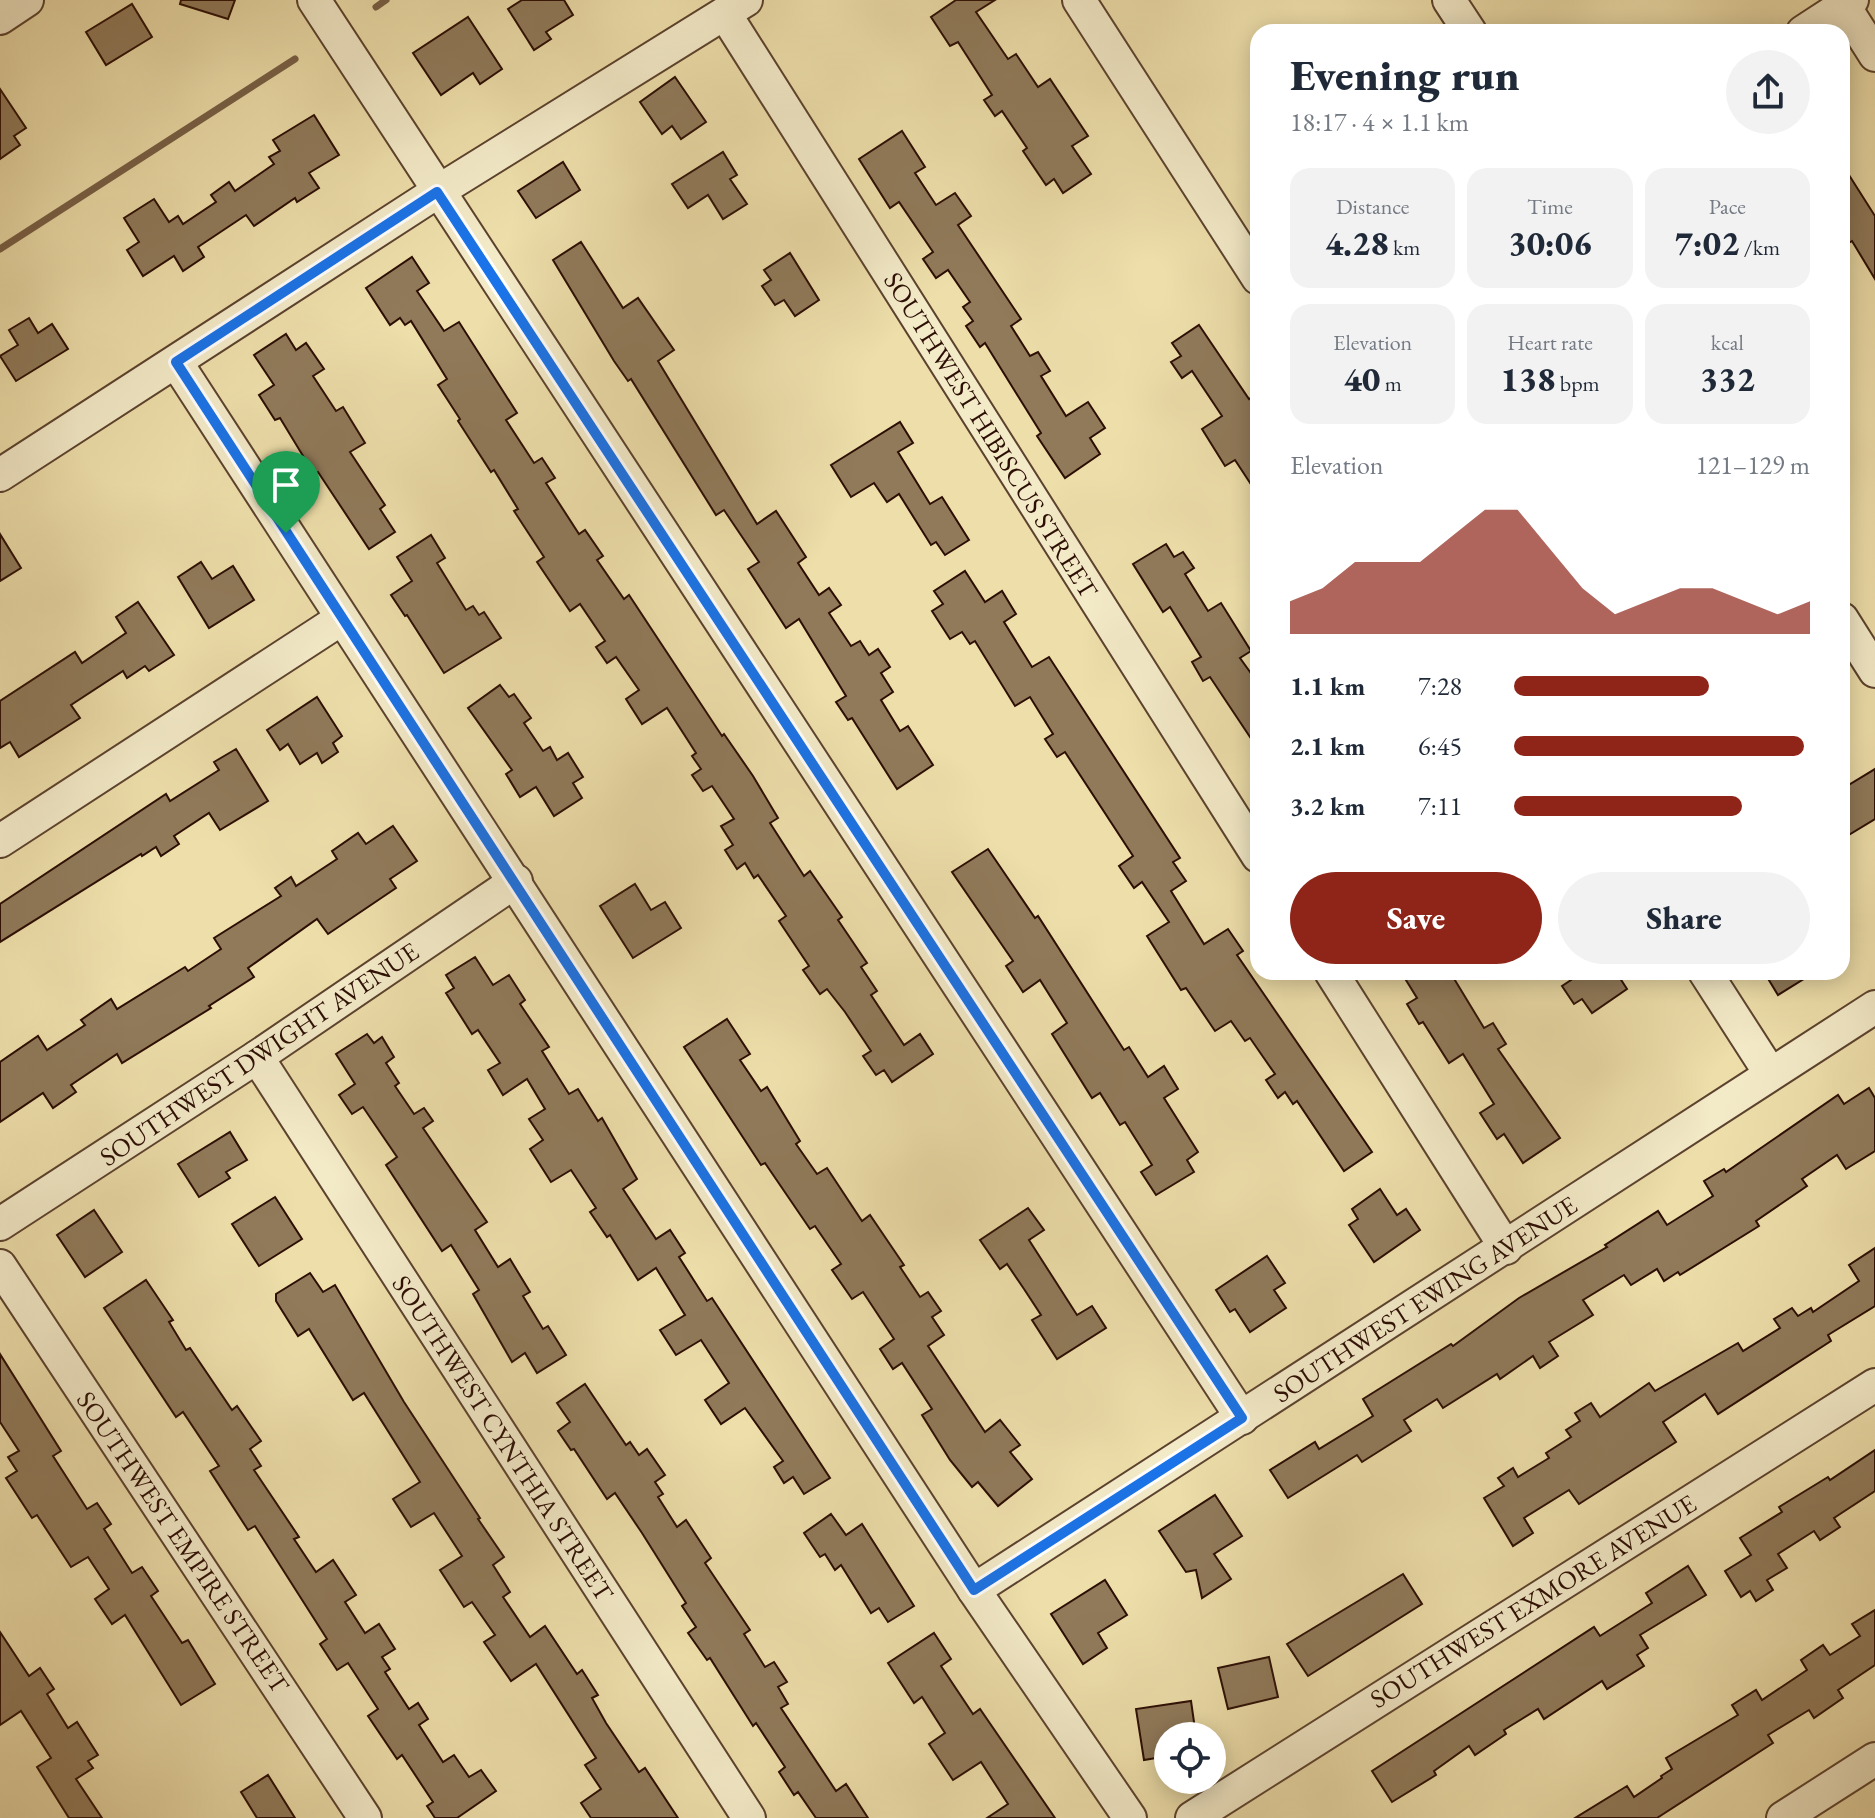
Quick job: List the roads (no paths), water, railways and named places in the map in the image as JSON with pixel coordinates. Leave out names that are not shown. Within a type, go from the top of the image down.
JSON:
[{"type":"street","points":[[0,18],[27,0]]},
{"type":"street","points":[[314,0],[1242,1418]]},
{"type":"street","points":[[1079,0],[1250,266]]},
{"type":"street","points":[[1449,0],[1465,24]]},
{"type":"street","points":[[1815,24],[1848,3],[1875,55]]},
{"type":"street","points":[[0,475],[437,192],[736,7]]},
{"type":"street","name":"SOUTHWEST HIBISCUS STREET","points":[[736,7],[1250,843]]},
{"type":"street","points":[[176,362],[974,1590],[1130,1818]]},
{"type":"street","points":[[0,841],[341,619]]},
{"type":"street","points":[[1850,632],[1875,671]]},
{"type":"street","name":"SOUTHWEST DWIGHT AVENUE","points":[[0,1224],[257,1057],[516,881]]},
{"type":"street","points":[[1336,980],[1506,1248]]},
{"type":"street","points":[[1710,980],[1770,1073]]},
{"type":"street","name":"SOUTHWEST EWING AVENUE","points":[[974,1590],[1875,1007]]},
{"type":"street","name":"SOUTHWEST CYNTHIA STREET","points":[[257,1057],[749,1818]]},
{"type":"street","name":"SOUTHWEST EMPIRE STREET","points":[[0,1266],[365,1818]]},
{"type":"street","name":"SOUTHWEST EXMORE AVENUE","points":[[1192,1818],[1875,1385]]},
{"type":"street","points":[[1783,1818],[1875,1759]]},
{"type":"waterway","points":[[376,7],[386,0]]},
{"type":"waterway","points":[[0,249],[295,59]]}]
